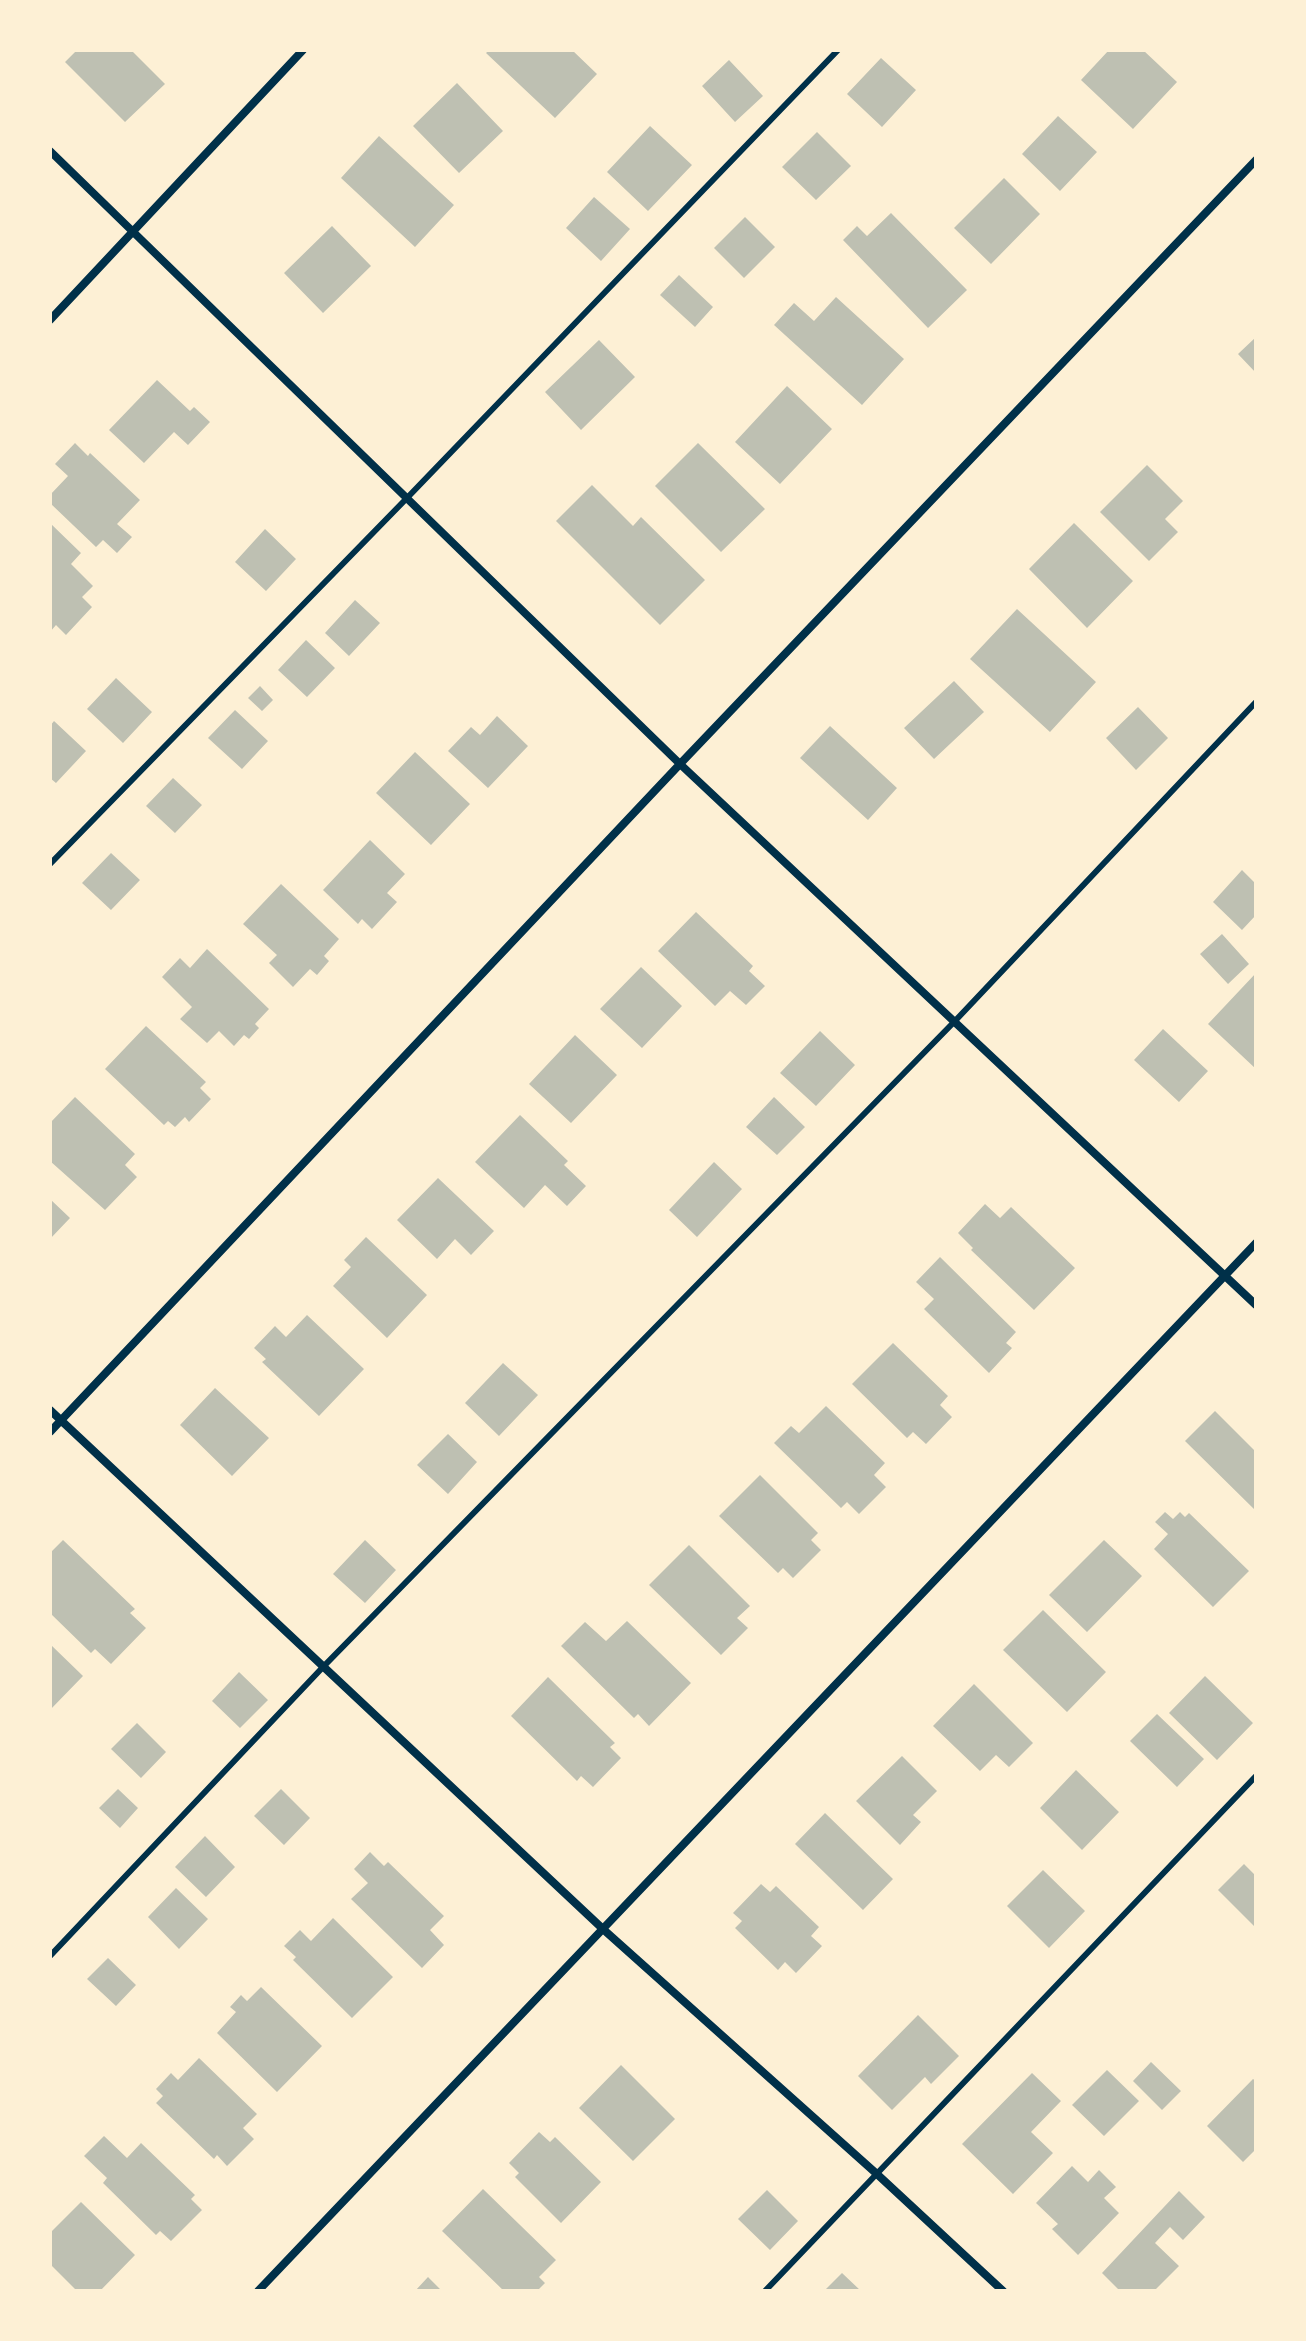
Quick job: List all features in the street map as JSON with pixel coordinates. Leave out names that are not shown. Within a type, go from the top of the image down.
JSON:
[{"type":"street","points":[[50,320],[303,50]]},
{"type":"street","points":[[50,151],[680,764],[1256,1305]]},
{"type":"street","points":[[50,1432],[680,764],[1256,160]]},
{"type":"street","points":[[258,2291],[1256,1243]]},
{"type":"street","points":[[50,1410],[604,1930],[1003,2291]]},
{"type":"lane","points":[[50,864],[838,50]]},
{"type":"lane","points":[[50,1956],[323,1667],[955,1021],[1256,702]]},
{"type":"lane","points":[[765,2291],[1256,1776]]},
{"type":"building","points":[[77,50],[131,50],[165,84],[125,122],[65,62]]},
{"type":"building","points":[[489,50],[572,50],[597,74],[555,118],[486,53]]},
{"type":"building","points":[[1109,50],[1143,50],[1177,82],[1133,129],[1081,80]]},
{"type":"building","points":[[881,58],[916,90],[882,127],[847,94]]},
{"type":"building","points":[[729,60],[763,96],[735,122],[702,86]]},
{"type":"building","points":[[457,83],[503,131],[459,173],[413,126]]},
{"type":"building","points":[[1058,116],[1097,152],[1060,191],[1022,154]]},
{"type":"building","points":[[650,126],[692,165],[648,211],[607,172]]},
{"type":"building","points":[[817,132],[851,166],[816,200],[782,167]]},
{"type":"building","points":[[379,136],[454,205],[415,247],[341,178]]},
{"type":"building","points":[[1004,178],[1040,214],[991,264],[954,228]]},
{"type":"building","points":[[594,197],[630,229],[601,261],[566,228]]},
{"type":"building","points":[[891,213],[967,290],[928,328],[843,240],[857,226],[867,236]]},
{"type":"building","points":[[745,217],[775,247],[744,278],[714,248]]},
{"type":"building","points":[[332,226],[371,266],[323,313],[284,273]]},
{"type":"building","points":[[679,275],[713,307],[695,327],[660,295]]},
{"type":"building","points":[[836,297],[904,359],[862,405],[774,325],[794,303],[814,321]]},
{"type":"building","points":[[1256,337],[1256,373],[1238,354]]},
{"type":"building","points":[[599,340],[635,377],[581,430],[545,392]]},
{"type":"building","points":[[157,380],[190,411],[194,407],[210,422],[188,445],[174,432],[144,463],[109,430]]},
{"type":"building","points":[[787,386],[832,429],[780,484],[735,442]]},
{"type":"building","points":[[75,443],[140,500],[117,524],[132,537],[117,553],[103,540],[96,547],[50,503],[50,495],[68,476],[55,464]]},
{"type":"building","points":[[698,443],[765,509],[721,552],[655,486]]},
{"type":"building","points":[[1147,465],[1183,501],[1165,519],[1178,532],[1149,561],[1100,512]]},
{"type":"building","points":[[592,485],[633,526],[641,517],[705,580],[660,625],[556,521]]},
{"type":"building","points":[[50,523],[81,553],[71,564],[93,586],[82,597],[92,607],[66,635],[56,625],[50,632]]},
{"type":"building","points":[[1074,523],[1133,581],[1087,628],[1029,569]]},
{"type":"building","points":[[265,529],[296,559],[266,591],[235,562]]},
{"type":"building","points":[[355,600],[380,623],[349,656],[325,633]]},
{"type":"building","points":[[1017,609],[1096,682],[1050,732],[970,659]]},
{"type":"building","points":[[306,640],[335,668],[307,697],[278,670]]},
{"type":"building","points":[[116,678],[152,712],[123,743],[87,709]]},
{"type":"building","points":[[954,681],[984,712],[934,759],[904,728]]},
{"type":"building","points":[[260,686],[273,700],[262,711],[248,698]]},
{"type":"building","points":[[1138,707],[1168,738],[1136,770],[1106,738]]},
{"type":"building","points":[[235,710],[268,741],[242,769],[208,738]]},
{"type":"building","points":[[497,716],[528,746],[488,788],[448,751],[471,727],[480,735]]},
{"type":"building","points":[[54,721],[86,751],[56,783],[50,778],[50,726]]},
{"type":"building","points":[[830,726],[897,788],[868,820],[800,758]]},
{"type":"building","points":[[415,752],[470,804],[431,845],[376,793]]},
{"type":"building","points":[[173,778],[202,805],[175,833],[146,806]]},
{"type":"building","points":[[370,840],[405,874],[387,893],[397,902],[372,929],[362,919],[358,924],[323,890]]},
{"type":"building","points":[[111,853],[140,880],[111,910],[82,883]]},
{"type":"building","points":[[1242,870],[1256,884],[1256,915],[1242,930],[1213,902]]},
{"type":"building","points":[[281,884],[339,939],[324,956],[329,961],[317,975],[310,969],[293,987],[269,963],[277,955],[243,924]]},
{"type":"building","points":[[696,912],[753,966],[749,971],[765,986],[746,1005],[730,991],[715,1006],[658,951]]},
{"type":"building","points":[[1222,934],[1249,964],[1228,984],[1200,954]]},
{"type":"building","points":[[207,949],[269,1009],[255,1024],[259,1028],[249,1039],[244,1035],[234,1046],[219,1031],[207,1043],[180,1019],[192,1007],[162,977],[180,958],[190,968]]},
{"type":"building","points":[[641,967],[682,1006],[642,1048],[600,1009]]},
{"type":"building","points":[[1256,973],[1256,1069],[1208,1024]]},
{"type":"building","points":[[146,1026],[206,1082],[200,1088],[211,1099],[189,1122],[185,1117],[175,1127],[168,1121],[164,1125],[105,1069]]},
{"type":"building","points":[[1163,1029],[1208,1071],[1179,1102],[1134,1060]]},
{"type":"building","points":[[820,1031],[855,1065],[816,1106],[780,1073]]},
{"type":"building","points":[[575,1035],[617,1075],[571,1123],[529,1084]]},
{"type":"building","points":[[75,1097],[135,1154],[125,1165],[137,1177],[105,1210],[50,1161],[50,1123]]},
{"type":"building","points":[[774,1097],[805,1127],[777,1155],[746,1127]]},
{"type":"building","points":[[520,1115],[568,1161],[564,1165],[586,1186],[567,1206],[545,1185],[524,1208],[475,1162]]},
{"type":"building","points":[[714,1162],[742,1189],[697,1237],[669,1210]]},
{"type":"building","points":[[438,1178],[494,1231],[471,1255],[455,1239],[437,1259],[397,1220]]},
{"type":"building","points":[[50,1199],[70,1218],[50,1239]]},
{"type":"building","points":[[985,1204],[1000,1218],[1011,1207],[1075,1268],[1034,1310],[971,1250],[973,1248],[958,1233]]},
{"type":"building","points":[[366,1237],[427,1295],[387,1338],[333,1286],[351,1267],[344,1260]]},
{"type":"building","points":[[940,1257],[1016,1332],[1006,1343],[1012,1348],[989,1373],[924,1309],[934,1299],[916,1282]]},
{"type":"building","points":[[307,1315],[364,1369],[319,1416],[262,1362],[266,1359],[254,1348],[275,1326],[286,1337]]},
{"type":"building","points":[[893,1343],[948,1396],[940,1405],[952,1417],[926,1444],[913,1432],[907,1438],[852,1384]]},
{"type":"building","points":[[503,1363],[538,1395],[499,1436],[465,1403]]},
{"type":"building","points":[[215,1388],[269,1438],[232,1476],[180,1425]]},
{"type":"building","points":[[826,1406],[885,1463],[874,1475],[886,1487],[859,1514],[847,1502],[841,1508],[774,1443],[791,1426],[799,1433]]},
{"type":"building","points":[[1215,1411],[1256,1452],[1256,1511],[1185,1441]]},
{"type":"building","points":[[448,1434],[477,1462],[448,1494],[417,1465]]},
{"type":"building","points":[[760,1475],[818,1533],[811,1540],[821,1550],[793,1578],[783,1568],[778,1573],[719,1516]]},
{"type":"building","points":[[1165,1512],[1173,1519],[1180,1512],[1185,1517],[1189,1513],[1249,1571],[1213,1607],[1154,1549],[1168,1534],[1155,1522]]},
{"type":"building","points":[[63,1540],[135,1609],[130,1613],[146,1628],[111,1664],[95,1649],[91,1653],[50,1613],[50,1553]]},
{"type":"building","points":[[365,1540],[396,1570],[365,1603],[333,1574]]},
{"type":"building","points":[[1104,1540],[1142,1576],[1087,1632],[1049,1595]]},
{"type":"building","points":[[689,1545],[750,1606],[737,1618],[748,1628],[721,1655],[649,1585]]},
{"type":"building","points":[[1043,1610],[1106,1672],[1067,1712],[1003,1650]]},
{"type":"building","points":[[627,1621],[691,1683],[649,1726],[638,1714],[634,1718],[561,1646],[585,1622],[606,1641]]},
{"type":"building","points":[[50,1644],[83,1676],[50,1710]]},
{"type":"building","points":[[239,1672],[268,1700],[240,1728],[212,1701]]},
{"type":"building","points":[[1205,1676],[1253,1723],[1217,1760],[1169,1713]]},
{"type":"building","points":[[548,1677],[615,1743],[610,1747],[621,1758],[593,1787],[581,1776],[577,1781],[511,1716]]},
{"type":"building","points":[[974,1684],[1033,1743],[1009,1767],[996,1755],[980,1771],[933,1726]]},
{"type":"building","points":[[1157,1714],[1204,1759],[1177,1787],[1130,1741]]},
{"type":"building","points":[[137,1723],[166,1752],[141,1778],[111,1749]]},
{"type":"building","points":[[902,1756],[937,1791],[913,1815],[921,1822],[900,1845],[856,1801]]},
{"type":"building","points":[[1076,1770],[1119,1812],[1082,1850],[1040,1808]]},
{"type":"building","points":[[118,1789],[138,1808],[120,1828],[99,1808]]},
{"type":"building","points":[[281,1789],[310,1818],[284,1845],[254,1816]]},
{"type":"building","points":[[825,1813],[893,1879],[863,1910],[795,1844]]},
{"type":"building","points":[[205,1836],[235,1867],[206,1897],[175,1867]]},
{"type":"building","points":[[370,1852],[384,1866],[388,1862],[444,1916],[430,1930],[444,1945],[422,1968],[351,1899],[368,1883],[354,1869]]},
{"type":"building","points":[[1244,1864],[1256,1876],[1256,1928],[1218,1890]]},
{"type":"building","points":[[1043,1870],[1085,1911],[1049,1948],[1007,1906]]},
{"type":"building","points":[[761,1884],[770,1892],[776,1886],[819,1927],[811,1936],[822,1946],[796,1973],[785,1962],[778,1970],[735,1928],[742,1921],[733,1913]]},
{"type":"building","points":[[176,1888],[208,1919],[179,1949],[148,1917]]},
{"type":"building","points":[[333,1918],[393,1977],[352,2018],[293,1960],[296,1957],[284,1946],[300,1930],[311,1941]]},
{"type":"building","points":[[108,1958],[136,1985],[116,2006],[87,1979]]},
{"type":"building","points":[[261,1987],[322,2046],[277,2092],[217,2033],[236,2012],[230,2007],[241,1995],[247,2001]]},
{"type":"building","points":[[918,2015],[959,2056],[931,2084],[925,2077],[892,2110],[858,2076]]},
{"type":"building","points":[[199,2058],[257,2114],[243,2128],[254,2139],[227,2166],[217,2155],[214,2159],[156,2103],[163,2096],[156,2089],[171,2073],[178,2080]]},
{"type":"building","points":[[1151,2062],[1181,2091],[1162,2110],[1133,2081]]},
{"type":"building","points":[[621,2065],[675,2119],[633,2161],[579,2108]]},
{"type":"building","points":[[1107,2070],[1139,2101],[1104,2136],[1072,2105]]},
{"type":"building","points":[[1032,2073],[1061,2101],[1031,2132],[1053,2153],[1013,2194],[962,2144]]},
{"type":"building","points":[[1253,2079],[1256,2081],[1256,2149],[1243,2162],[1207,2126]]},
{"type":"building","points":[[539,2132],[550,2142],[555,2137],[601,2182],[561,2223],[515,2177],[519,2173],[509,2163]]},
{"type":"building","points":[[104,2136],[127,2158],[141,2143],[195,2195],[191,2199],[202,2210],[171,2241],[160,2231],[156,2235],[103,2183],[107,2178],[84,2156]]},
{"type":"building","points":[[1072,2166],[1088,2182],[1099,2170],[1116,2187],[1104,2198],[1119,2213],[1078,2255],[1052,2229],[1058,2224],[1036,2203]]},
{"type":"building","points":[[483,2189],[556,2260],[539,2277],[545,2283],[537,2291],[504,2291],[442,2231]]},
{"type":"building","points":[[767,2190],[798,2221],[770,2250],[738,2219]]},
{"type":"building","points":[[1179,2191],[1205,2217],[1183,2240],[1170,2227],[1155,2243],[1179,2266],[1154,2291],[1120,2291],[1102,2273]]},
{"type":"building","points":[[81,2202],[135,2255],[100,2291],[77,2291],[50,2264],[50,2233]]},
{"type":"building","points":[[842,2273],[861,2291],[824,2291]]},
{"type":"building","points":[[428,2277],[442,2291],[415,2291]]}]
